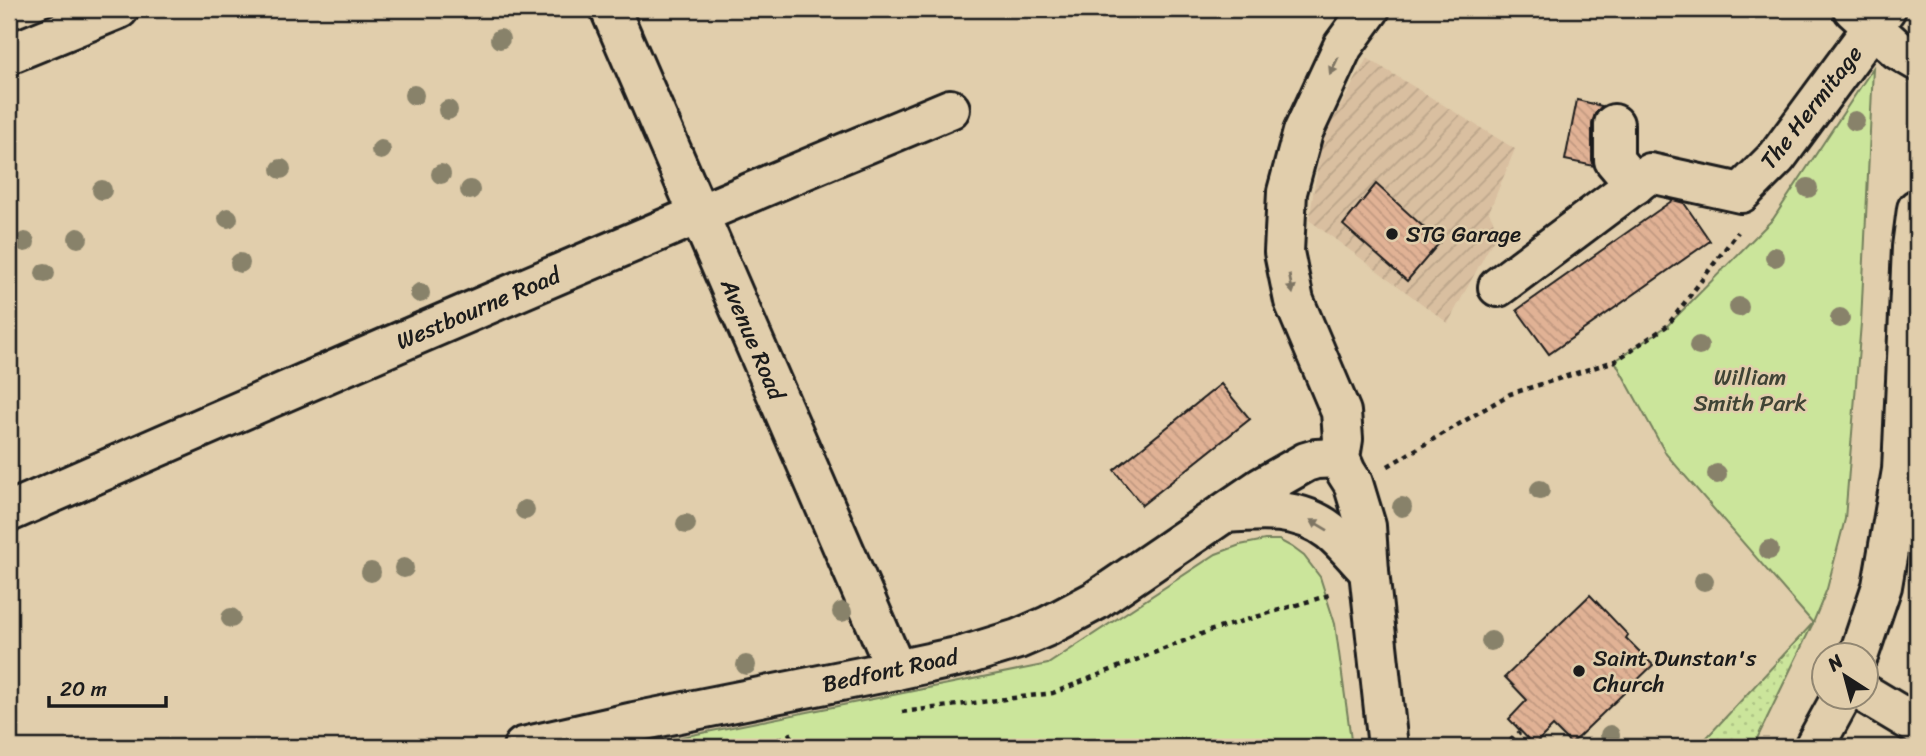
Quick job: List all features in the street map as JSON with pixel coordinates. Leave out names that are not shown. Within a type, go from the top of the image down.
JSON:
[{"type":"street","points":[[9,54],[119,9]]},
{"type":"street","name":"Avenue Road","points":[[610,9],[896,670]]},
{"type":"street","points":[[1370,9],[1343,46],[1303,132],[1287,192],[1284,252],[1294,302],[1341,412],[1347,470],[1366,526],[1388,747]]},
{"type":"street","points":[[1870,15],[1898,50],[1917,61]]},
{"type":"street","name":"The Hermitage","points":[[1741,193],[1777,157],[1870,15]]},
{"type":"street","name":"Westbourne Road","points":[[9,512],[303,383],[950,109]]},
{"type":"street","points":[[1614,124],[1614,160],[1634,185]]},
{"type":"street","points":[[1498,287],[1650,173],[1741,193]]},
{"type":"street","points":[[1864,640],[1882,586],[1902,470],[1917,209]]},
{"type":"street","name":"Bedfont Road","points":[[523,747],[896,670],[1018,639],[1095,601],[1262,487],[1306,462],[1317,459],[1347,470]]},
{"type":"street","points":[[1225,513],[1269,510],[1305,516],[1330,531],[1369,576]]},
{"type":"street","points":[[1881,703],[1917,725]]},
{"type":"street","points":[[1814,747],[1834,710]]},
{"type":"path","points":[[1347,470],[1379,472],[1510,394],[1615,361],[1667,326],[1747,219],[1741,193]]},
{"type":"path","points":[[902,712],[1053,693],[1209,631],[1369,576]]},
{"type":"path","points":[[760,747],[796,732]]},
{"type":"path","points":[[1503,747],[1520,732]]},
{"type":"shaded area","points":[[1367,58],[1515,149],[1489,212],[1498,231],[1448,323],[1309,220],[1322,140]]},
{"type":"green space","name":"William Smith Park","points":[[1873,68],[1861,323],[1845,519],[1827,589],[1813,623],[1666,454],[1615,361],[1667,326],[1773,219]]},
{"type":"green space","points":[[1265,540],[1279,540],[1292,547],[1304,556],[1320,577],[1335,624],[1352,747],[632,747],[1048,664],[1216,554]]},
{"type":"green space","points":[[1813,623],[1753,747],[1698,747]]},
{"type":"building","points":[[1577,100],[1602,106],[1592,123],[1594,166],[1565,160]]},
{"type":"building","name":"STG Garage","points":[[1376,184],[1440,242],[1407,281],[1343,225]]},
{"type":"building","points":[[1673,200],[1684,203],[1710,241],[1549,354],[1517,310]]},
{"type":"building","points":[[1221,384],[1250,419],[1142,505],[1114,470]]},
{"type":"building","name":"Saint Dunstan's Church","points":[[1590,595],[1653,665],[1571,744],[1553,726],[1534,745],[1509,719],[1527,700],[1505,677]]},
{"type":"place","name":"STG Garage","points":[[1392,234]]},
{"type":"place","name":"Saint Dunstan's Church","points":[[1579,671]]}]
